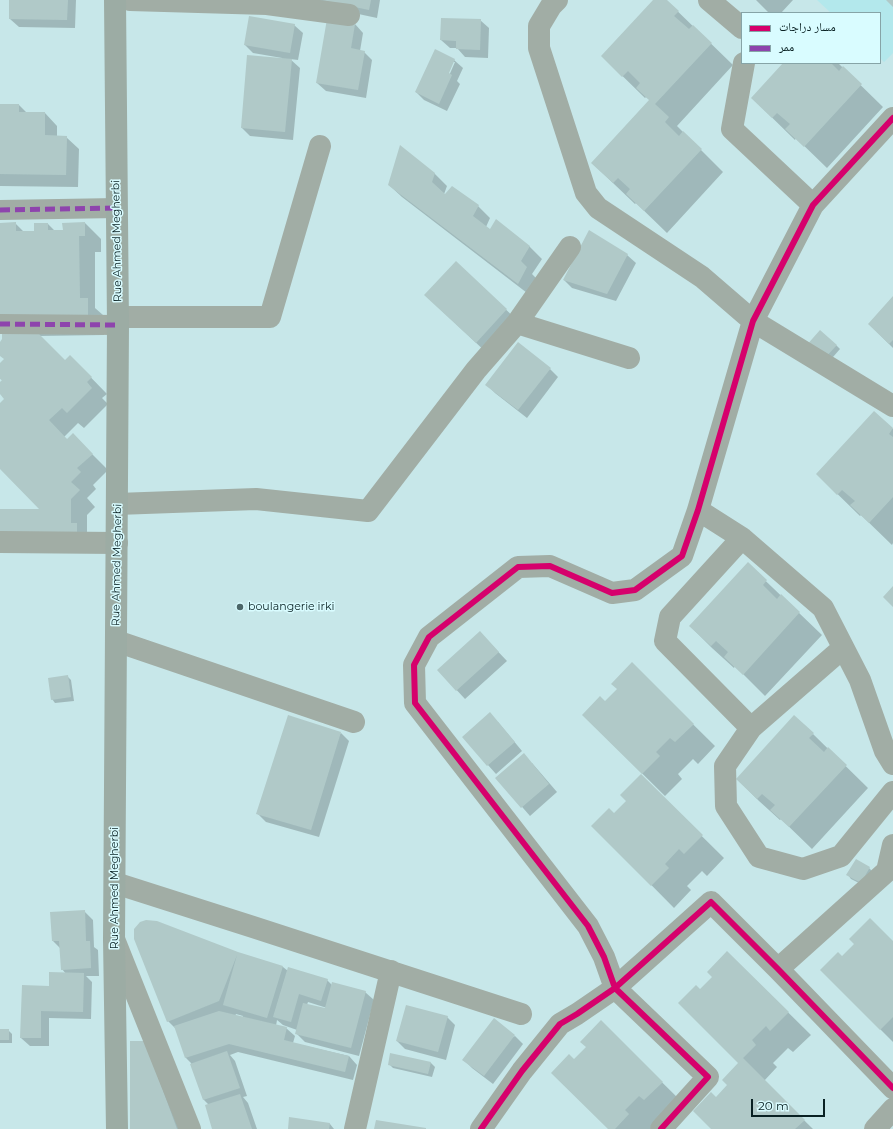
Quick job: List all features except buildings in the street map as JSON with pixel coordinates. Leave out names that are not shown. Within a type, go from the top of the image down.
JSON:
[{"type":"main road","name":"Rue Ahmed Megherbi","points":[[115,0],[118,321],[114,939],[117,1129]]},
{"type":"street","points":[[130,0],[267,4],[349,15]]},
{"type":"street","points":[[557,0],[551,6],[539,26],[539,48],[586,192],[598,208],[702,277],[753,321],[893,406]]},
{"type":"street","points":[[709,0],[741,27]]},
{"type":"street","points":[[744,64],[732,129],[813,205]]},
{"type":"street","points":[[661,1129],[708,1077],[615,988],[604,957],[588,926],[415,703],[414,665],[429,637],[518,567],[550,566],[612,593],[635,590],[682,556],[698,510],[753,321],[813,205],[893,118]]},
{"type":"street","points":[[0,324],[270,317],[320,146]]},
{"type":"street","points":[[0,210],[117,208]]},
{"type":"street","points":[[117,504],[256,499],[368,512],[476,370],[517,323],[570,247]]},
{"type":"street","points":[[517,323],[629,358]]},
{"type":"street","points":[[698,510],[742,538],[823,608],[860,680],[885,751],[893,764]]},
{"type":"street","points":[[742,538],[670,617],[665,641],[751,728]]},
{"type":"street","points":[[0,542],[117,543]]},
{"type":"street","points":[[116,641],[354,722]]},
{"type":"street","points":[[843,648],[751,728],[725,766],[726,806],[759,857],[803,869],[841,856],[893,792]]},
{"type":"street","points":[[778,969],[890,874],[893,845]]},
{"type":"street","points":[[114,883],[521,1014]]},
{"type":"street","points":[[481,1129],[522,1071],[560,1024],[615,988],[711,902],[893,1088]]},
{"type":"street","points":[[114,939],[190,1129]]},
{"type":"street","points":[[355,1129],[391,971]]},
{"type":"street","points":[[875,1129],[893,1109]]},
{"type":"shaded area","points":[[817,0],[893,0],[893,53],[884,62],[881,59],[881,12],[830,12]]},
{"type":"marked path","points":[[0,210],[117,208]]},
{"type":"marked path","points":[[0,324],[118,325]]},
{"type":"cycle path","points":[[661,1129],[708,1077],[615,988],[604,957],[588,926],[415,703],[414,665],[429,637],[518,567],[550,566],[612,593],[635,590],[682,556],[698,510],[753,321],[813,205],[893,118]]},
{"type":"cycle path","points":[[481,1129],[522,1071],[560,1024],[615,988],[711,902],[893,1088]]},
{"type":"place","name":"boulangerie irki","points":[[240,607]]}]
